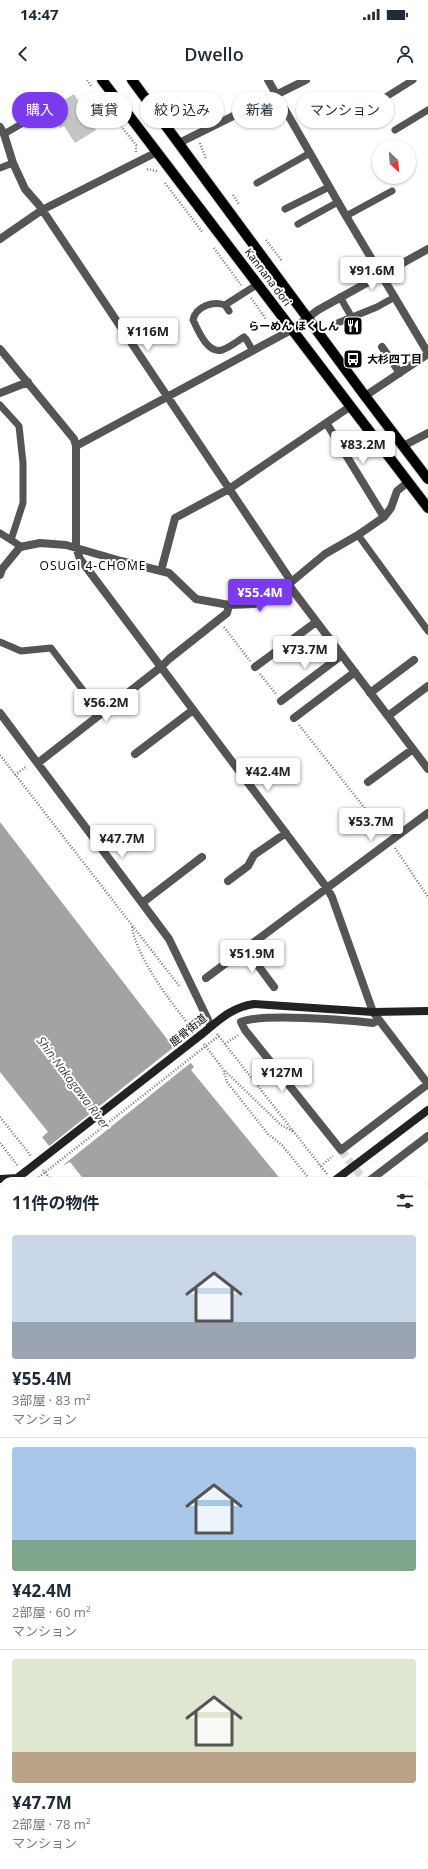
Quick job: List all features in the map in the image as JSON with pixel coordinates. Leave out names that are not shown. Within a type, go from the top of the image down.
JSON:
[{"type":"main road","name":"Kannana dori","points":[[102,80],[428,508]]},
{"type":"main road","name":"Kannana dori","points":[[132,80],[365,396],[428,478]]},
{"type":"street","points":[[268,80],[275,92]]},
{"type":"street","points":[[280,92],[306,80]]},
{"type":"street","points":[[288,115],[428,354],[365,396]]},
{"type":"street","points":[[179,143],[232,116]]},
{"type":"street","points":[[2,130],[13,163],[26,189],[42,210],[229,489],[316,622],[428,769]]},
{"type":"street","points":[[0,239],[42,210],[156,152]]},
{"type":"street","points":[[76,446],[253,351],[292,329],[340,297],[428,249]]},
{"type":"street","points":[[382,347],[400,373]]},
{"type":"street","points":[[0,349],[74,439],[76,446],[76,547],[80,559],[327,888],[332,897],[373,1012],[428,1084],[341,1150],[245,1030],[241,1022],[248,1019],[261,1018],[311,1019],[373,1023],[379,1020]]},
{"type":"street","points":[[0,393],[28,382]]},
{"type":"street","points":[[161,571],[174,518],[229,489],[327,424],[351,406]]},
{"type":"street","points":[[327,424],[384,517]]},
{"type":"street","points":[[403,446],[428,433]]},
{"type":"street","points":[[0,576],[2,569],[20,547],[40,543],[66,545],[169,573],[196,599],[229,605],[264,602],[278,593],[325,554],[358,535],[384,517],[391,508],[397,491],[408,482]]},
{"type":"street","points":[[37,761],[101,714],[161,667],[169,658],[219,620],[227,613],[229,605]]},
{"type":"street","points":[[255,667],[316,622]]},
{"type":"street","points":[[281,701],[342,655]]},
{"type":"street","points":[[370,693],[414,660]]},
{"type":"street","points":[[294,718],[355,672]]},
{"type":"street","points":[[388,716],[428,686]]},
{"type":"street","points":[[135,754],[193,710]]},
{"type":"street","points":[[0,713],[169,939],[211,1026]]},
{"type":"street","points":[[368,782],[413,749]]},
{"type":"street","points":[[206,978],[428,813]]},
{"type":"street","points":[[228,881],[248,866],[254,855],[286,833]]},
{"type":"street","points":[[142,903],[202,857]]},
{"type":"street","points":[[245,948],[274,988]]},
{"type":"street","name":"鹿骨街道","points":[[18,1177],[198,1034],[238,1007],[254,1004],[373,1012],[428,1012]]},
{"type":"street","points":[[335,1177],[428,1110]]},
{"type":"street","points":[[374,1177],[428,1136]]},
{"type":"lane","points":[[393,92],[412,80]]},
{"type":"lane","points":[[395,130],[428,110]]},
{"type":"lane","points":[[2,130],[12,127]]},
{"type":"lane","points":[[257,183],[310,153]]},
{"type":"lane","points":[[0,168],[13,163]]},
{"type":"lane","points":[[286,209],[329,187]]},
{"type":"lane","points":[[346,216],[392,191]]},
{"type":"lane","points":[[298,224],[338,202]]},
{"type":"lane","points":[[253,351],[245,338],[222,350],[215,350],[208,345],[193,320],[196,312],[204,307],[214,303],[227,308],[258,284]]},
{"type":"lane","points":[[340,297],[351,316]]},
{"type":"lane","points":[[335,324],[351,316],[377,307],[395,297]]},
{"type":"lane","points":[[0,405],[19,426],[23,463],[23,503],[11,540]]},
{"type":"lane","points":[[0,533],[22,547]]},
{"type":"lane","points":[[358,535],[428,631]]},
{"type":"lane","points":[[0,642],[21,651],[52,648],[101,714]]},
{"type":"path","points":[[87,80],[94,90]]},
{"type":"path","points":[[123,128],[136,145],[136,155]]},
{"type":"path","points":[[200,142],[205,158]]},
{"type":"path","points":[[147,169],[156,171],[160,176]]},
{"type":"path","points":[[164,182],[206,237]]},
{"type":"path","points":[[263,237],[282,261]]},
{"type":"path","points":[[212,244],[243,288]]},
{"type":"path","points":[[249,295],[266,319]]},
{"type":"path","points":[[219,620],[281,701]]},
{"type":"path","points":[[294,718],[390,841],[428,897]]},
{"type":"path","points":[[0,755],[182,990]]},
{"type":"path","points":[[15,775],[37,761]]},
{"type":"path","points":[[132,927],[134,939],[165,994],[198,1034],[223,1069],[282,1126],[295,1133]]},
{"type":"path","points":[[211,1026],[330,1177]]},
{"type":"path","points":[[225,1044],[245,1030]]},
{"type":"path","points":[[39,1177],[219,1036]]},
{"type":"path","points":[[223,1069],[227,1082],[268,1134],[282,1145],[307,1177]]},
{"type":"path","points":[[0,1117],[33,1158]]},
{"type":"path","points":[[0,1143],[18,1166]]},
{"type":"path","points":[[42,1169],[49,1177]]},
{"type":"water","name":"Shin-Nakagawa River","points":[[0,822],[167,1039],[172,1038],[194,1067],[191,1070],[279,1177],[82,1177],[70,1162],[64,1165],[42,1137],[48,1132],[0,1072]]},
{"type":"pier","points":[[179,1043],[193,1061],[62,1166],[48,1147]]},
{"type":"building","points":[[74,94],[76,97],[76,128],[95,128],[96,130],[75,143],[65,128],[68,128],[68,98]]},
{"type":"tunnel","points":[[341,1150],[362,1177]]},
{"type":"place","name":"らーめん ほくしん","points":[[353,326]]},
{"type":"place","name":"大杉四丁目","points":[[353,359]]},
{"type":"district","name":"OSUGI 4-CHOME","points":[[93,566]]}]
